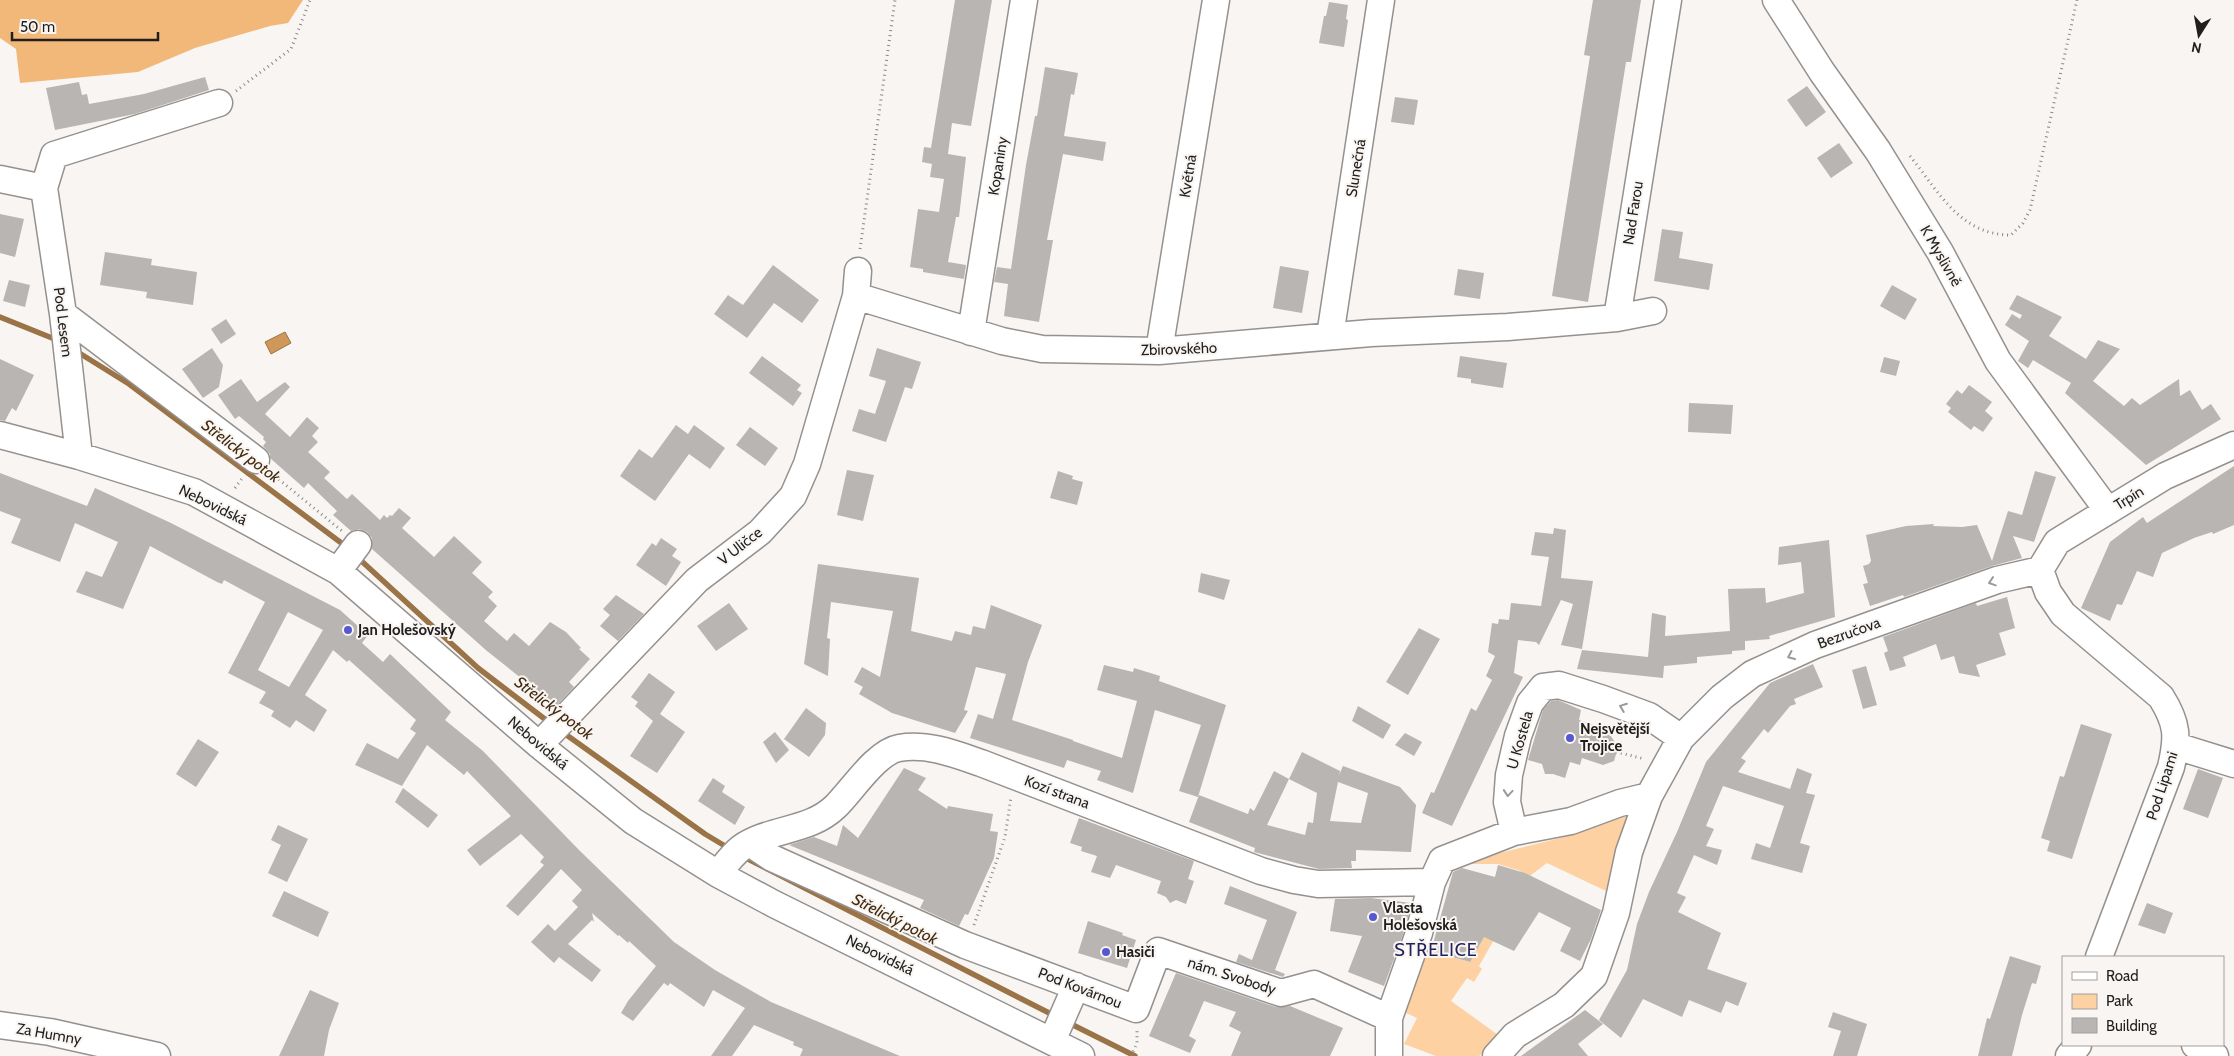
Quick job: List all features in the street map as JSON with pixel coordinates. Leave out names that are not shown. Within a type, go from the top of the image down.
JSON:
[{"type":"street","name":"Kopaniny","points":[[971,332],[1024,0]]},
{"type":"street","name":"Květná","points":[[1159,352],[1216,0]]},
{"type":"street","name":"Slunečná","points":[[1330,336],[1381,0]]},
{"type":"street","name":"Nad Farou","points":[[1617,318],[1668,0]]},
{"type":"street","name":"K Myslivně","points":[[1776,0],[1822,72],[1878,151],[1940,252],[1998,361],[2108,511]]},
{"type":"street","name":"Pod Lesem","points":[[79,456],[64,323],[44,188],[54,155],[219,103]]},
{"type":"street","points":[[0,179],[44,188]]},
{"type":"street","name":"Zbirovského","points":[[857,284],[971,332],[1022,346],[1042,349],[1159,352],[1251,345],[1330,336],[1508,327],[1617,318]]},
{"type":"street","name":"V Uličce","points":[[539,744],[697,580],[760,532],[793,496],[807,464],[857,284]]},
{"type":"street","points":[[1617,318],[1653,311]]},
{"type":"street","points":[[64,323],[256,460]]},
{"type":"street","name":"Nebovidská","points":[[0,435],[79,456],[194,492],[338,571],[539,744],[633,821],[735,856],[1052,1042],[1081,1056]]},
{"type":"street","name":"Trpín","points":[[2040,570],[2057,542],[2164,476],[2234,445]]},
{"type":"street","points":[[338,571],[358,544]]},
{"type":"street","name":"Bezručova","points":[[1681,738],[1722,697],[1752,674],[1815,645],[1997,580],[2040,570]]},
{"type":"street","name":"Pod Lipami","points":[[2040,570],[2052,598],[2063,614],[2161,697],[2170,711],[2176,730],[2176,746],[2171,767],[2099,956]]},
{"type":"street","name":"U Kostela","points":[[1514,832],[1507,802],[1509,775],[1518,736],[1530,704],[1543,687],[1559,684],[1612,702],[1649,716],[1681,738]]},
{"type":"street","points":[[1496,1056],[1515,1035],[1564,1005],[1594,976],[1616,913],[1629,852],[1649,796],[1681,738]]},
{"type":"street","points":[[2176,746],[2234,764]]},
{"type":"street","name":"Kozí strana","points":[[735,856],[814,822],[835,807],[862,775],[897,748],[924,747],[950,752],[1261,871],[1294,880],[1318,884],[1432,882]]},
{"type":"street","points":[[1389,1056],[1389,1018],[1419,933],[1432,882],[1442,860],[1514,832],[1571,821],[1620,803],[1649,796]]},
{"type":"street","name":"Nebovidská","points":[[735,856],[772,858],[965,945]]},
{"type":"street","name":"Pod Kovárnou","points":[[965,945],[1073,994],[1136,1009],[1158,952]]},
{"type":"street","name":"nám. Svobody","points":[[1158,952],[1281,993],[1314,984],[1389,1018]]},
{"type":"street","points":[[1052,1042],[1073,994]]},
{"type":"street","name":"Za Humny","points":[[0,1026],[50,1032],[157,1056]]},
{"type":"street","points":[[2069,1056],[2077,1046]]},
{"type":"street","points":[[2197,1046],[2215,1056]]},
{"type":"path","points":[[219,103],[291,49],[310,0]]},
{"type":"path","points":[[857,284],[866,199],[895,0]]},
{"type":"path","points":[[1878,151],[1896,147],[1906,152],[1937,190],[1946,205],[1961,219],[1996,235],[2011,235],[2023,223],[2030,210],[2078,0]]},
{"type":"path","points":[[256,460],[358,544]]},
{"type":"path","points":[[1616,752],[1643,759]]},
{"type":"path","points":[[965,945],[982,906],[1005,837],[1014,776]]},
{"type":"path","points":[[1131,1056],[1137,1043]]},
{"type":"green space","points":[[1627,816],[1606,891],[1547,863],[1531,875],[1479,966],[1482,969],[1474,982],[1467,978],[1451,1001],[1501,1037],[1479,1056],[1436,1056],[1404,1044],[1417,1018],[1404,1012],[1425,949],[1469,962],[1521,871],[1498,864],[1455,864],[1568,836]]},
{"type":"shaded area","points":[[0,0],[303,0],[288,23],[270,26],[195,48],[138,72],[20,83],[16,49],[0,38]]},
{"type":"shaded area","points":[[285,332],[291,343],[271,354],[265,342]]},
{"type":"building","points":[[955,0],[992,0],[971,126],[952,123],[948,154],[966,157],[959,217],[956,217],[948,262],[966,265],[964,279],[923,272],[923,269],[910,267],[918,209],[939,212],[944,179],[930,177],[932,164],[922,162],[924,147],[931,148]]},
{"type":"building","points":[[1593,0],[1641,0],[1631,62],[1626,62],[1588,302],[1552,296],[1590,56],[1584,55]]},
{"type":"building","points":[[1329,2],[1348,5],[1344,47],[1319,43],[1324,16],[1326,16]]},
{"type":"building","points":[[1045,67],[1078,73],[1074,95],[1071,94],[1064,136],[1106,142],[1103,161],[1063,154],[1047,240],[1053,240],[1039,322],[1004,316],[1008,284],[994,282],[997,267],[1011,269],[1026,165]]},
{"type":"building","points":[[205,77],[209,90],[135,114],[55,130],[46,88],[79,82],[82,95],[87,94],[89,104],[144,94]]},
{"type":"building","points":[[1807,86],[1826,112],[1806,127],[1787,100]]},
{"type":"building","points":[[1395,97],[1418,100],[1414,125],[1391,122]]},
{"type":"building","points":[[1839,143],[1853,163],[1831,178],[1817,158]]},
{"type":"building","points":[[0,214],[24,219],[15,257],[0,253]]},
{"type":"building","points":[[1662,229],[1683,232],[1679,258],[1713,264],[1709,290],[1654,281]]},
{"type":"building","points":[[105,252],[152,259],[151,265],[197,272],[193,305],[146,298],[147,292],[100,285]]},
{"type":"building","points":[[773,265],[819,300],[802,323],[774,303],[747,338],[714,314],[728,295],[743,305]]},
{"type":"building","points":[[1280,266],[1309,271],[1302,313],[1273,308]]},
{"type":"building","points":[[1458,269],[1484,273],[1480,299],[1454,295]]},
{"type":"building","points":[[9,280],[30,285],[25,307],[3,301]]},
{"type":"building","points":[[1892,285],[1917,299],[1905,320],[1880,306]]},
{"type":"building","points":[[2017,295],[2062,317],[2049,336],[2086,359],[2098,340],[2120,349],[2093,381],[2124,406],[2132,398],[2140,405],[2179,379],[2180,396],[2190,390],[2202,410],[2211,404],[2221,419],[2146,465],[2065,393],[2071,383],[2033,360],[2028,368],[2018,361],[2029,341],[2005,325],[2012,314],[2020,319],[2022,315],[2009,309]]},
{"type":"building","points":[[226,319],[236,334],[221,344],[211,329]]},
{"type":"building","points":[[212,348],[223,365],[219,387],[203,398],[182,369]]},
{"type":"building","points":[[877,348],[921,362],[912,389],[905,387],[886,442],[852,431],[859,409],[875,414],[886,381],[869,376]]},
{"type":"building","points":[[762,356],[801,385],[797,390],[802,393],[793,406],[749,373]]},
{"type":"building","points":[[1460,356],[1507,363],[1503,388],[1471,383],[1471,379],[1457,377]]},
{"type":"building","points":[[1884,357],[1900,361],[1896,376],[1880,372]]},
{"type":"building","points":[[0,359],[34,375],[16,411],[12,408],[5,421],[0,420]]},
{"type":"building","points":[[241,379],[257,402],[285,382],[290,387],[265,414],[290,437],[307,417],[319,428],[312,436],[318,442],[308,452],[330,472],[324,478],[347,499],[352,494],[380,520],[384,515],[387,518],[390,515],[392,516],[399,508],[411,518],[402,528],[434,557],[454,536],[482,562],[472,573],[493,592],[488,597],[497,606],[484,621],[507,641],[514,633],[529,646],[550,622],[566,632],[581,648],[579,649],[590,659],[569,682],[574,687],[556,706],[487,651],[372,549],[372,538],[367,532],[359,529],[351,531],[333,515],[337,511],[308,483],[304,488],[270,458],[270,454],[263,446],[266,442],[263,439],[264,437],[239,416],[235,419],[218,395]]},
{"type":"building","points":[[1969,385],[1992,402],[1985,411],[1993,418],[1983,432],[1974,426],[1971,430],[1948,412],[1951,408],[1946,404],[1957,390],[1962,394]]},
{"type":"building","points":[[1689,403],[1733,405],[1731,434],[1688,432]]},
{"type":"building","points":[[676,425],[688,434],[694,425],[725,448],[710,469],[689,454],[655,501],[620,476],[639,449],[652,458]]},
{"type":"building","points":[[750,427],[778,448],[765,466],[736,445]]},
{"type":"building","points":[[2234,466],[2234,525],[2213,534],[2212,532],[2194,538],[2162,553],[2153,577],[2137,571],[2122,605],[2117,604],[2110,621],[2081,608],[2110,542],[2143,517],[2147,523]]},
{"type":"building","points":[[847,470],[874,475],[863,521],[837,515]]},
{"type":"building","points":[[1058,471],[1073,476],[1072,479],[1083,482],[1077,505],[1050,498]]},
{"type":"building","points":[[2035,471],[2056,477],[2034,542],[2013,536],[2022,558],[1992,566],[1904,597],[1903,595],[1870,606],[1863,584],[1868,583],[1863,566],[1871,561],[1866,535],[1906,526],[1934,524],[1933,526],[1962,527],[1977,525],[1992,561],[2008,511],[2022,515]]},
{"type":"building","points":[[0,473],[87,506],[95,488],[171,523],[340,610],[368,635],[362,643],[383,662],[390,654],[451,712],[445,720],[483,751],[579,850],[674,942],[715,970],[771,1002],[900,1056],[800,1056],[803,1049],[793,1045],[794,1042],[754,1025],[732,1056],[711,1056],[745,1008],[713,990],[704,1007],[670,983],[668,986],[664,983],[633,1021],[621,1013],[628,1001],[656,966],[629,941],[628,943],[618,936],[592,913],[594,922],[592,920],[568,944],[601,970],[592,982],[559,957],[554,963],[531,942],[548,924],[555,931],[578,907],[572,901],[582,890],[561,869],[518,916],[506,906],[544,865],[540,862],[544,857],[521,834],[480,866],[467,850],[511,816],[467,771],[464,775],[427,745],[402,786],[355,765],[367,743],[398,759],[416,733],[410,729],[416,720],[349,660],[347,662],[333,650],[305,695],[327,710],[314,732],[296,720],[290,728],[271,716],[274,711],[259,703],[266,692],[228,673],[265,602],[224,580],[222,584],[217,582],[150,546],[123,609],[76,592],[86,571],[102,577],[118,542],[75,523],[60,562],[11,543],[21,519],[0,511]],"holes":[[[288,612],[323,630],[289,687],[258,670]]]},
{"type":"building","points":[[1554,528],[1566,530],[1561,578],[1593,581],[1582,649],[1561,645],[1573,604],[1561,600],[1539,645],[1536,642],[1518,640],[1514,673],[1523,677],[1452,826],[1422,813],[1431,792],[1434,793],[1471,708],[1476,711],[1492,680],[1486,676],[1495,656],[1488,652],[1492,623],[1498,624],[1499,619],[1509,620],[1511,603],[1541,606],[1549,557],[1531,555],[1535,532],[1553,534]]},
{"type":"building","points":[[661,538],[677,549],[672,556],[681,562],[666,586],[636,565],[652,543],[656,546]]},
{"type":"building","points":[[1829,540],[1835,617],[1769,636],[1770,639],[1745,641],[1745,650],[1732,651],[1732,654],[1697,657],[1697,663],[1664,666],[1663,678],[1577,669],[1582,650],[1648,657],[1652,613],[1666,616],[1665,636],[1730,631],[1728,589],[1765,588],[1766,603],[1804,593],[1801,562],[1778,565],[1779,547]]},
{"type":"building","points":[[818,564],[919,578],[911,631],[952,641],[955,631],[971,635],[973,626],[985,629],[991,605],[1042,625],[1028,662],[1012,720],[1122,758],[1137,701],[1097,690],[1104,665],[1133,672],[1134,668],[1160,676],[1159,681],[1226,705],[1198,797],[1179,791],[1201,725],[1155,710],[1133,793],[1097,780],[1101,771],[1067,760],[1064,768],[970,738],[978,714],[993,719],[1006,674],[976,667],[964,710],[968,711],[955,733],[892,713],[859,694],[863,687],[854,682],[862,667],[880,677],[893,611],[831,602],[827,638],[830,639],[828,676],[804,664]]},
{"type":"building","points":[[1201,573],[1230,580],[1224,600],[1198,592]]},
{"type":"building","points":[[616,595],[644,614],[618,641],[600,626],[610,615],[603,609]]},
{"type":"building","points":[[2007,597],[2015,628],[1999,633],[2006,655],[1976,665],[1980,677],[1959,673],[1954,656],[1941,660],[1936,644],[1903,657],[1906,666],[1890,671],[1884,653],[1888,651],[1883,637],[1976,603],[1977,606]]},
{"type":"building","points":[[729,603],[748,629],[716,651],[697,626]]},
{"type":"building","points":[[1419,628],[1440,639],[1408,695],[1386,682]]},
{"type":"building","points":[[1813,664],[1823,687],[1794,699],[1796,704],[1790,706],[1768,733],[1764,729],[1741,758],[1746,761],[1738,772],[1790,789],[1797,768],[1812,774],[1806,793],[1815,795],[1800,843],[1810,846],[1802,873],[1751,859],[1756,843],[1770,848],[1784,806],[1723,786],[1706,826],[1714,829],[1706,846],[1722,850],[1717,865],[1694,855],[1677,893],[1686,897],[1678,912],[1721,933],[1707,969],[1747,983],[1738,1006],[1726,1001],[1721,1013],[1689,1000],[1682,1017],[1643,999],[1621,1038],[1599,1020],[1627,970],[1637,924],[1649,892],[1677,832],[1706,762],[1770,683]]},
{"type":"building","points":[[1866,666],[1877,705],[1863,709],[1852,670]]},
{"type":"building","points":[[649,673],[675,692],[660,714],[685,732],[657,773],[630,756],[653,721],[635,706],[638,702],[631,697]]},
{"type":"building","name":"Nejsvětější Trojice","points":[[1558,700],[1581,710],[1579,720],[1599,727],[1598,731],[1610,735],[1619,744],[1614,761],[1603,765],[1582,758],[1580,765],[1570,762],[1565,778],[1553,774],[1545,774],[1542,764],[1528,760],[1543,710],[1551,701]]},
{"type":"building","points":[[1358,706],[1391,725],[1383,739],[1352,721]]},
{"type":"building","points":[[806,708],[826,723],[825,735],[809,757],[784,739]]},
{"type":"building","points":[[2081,724],[2112,734],[2072,859],[2047,851],[2050,841],[2041,838],[2060,776],[2064,777]]},
{"type":"building","points":[[775,732],[789,750],[776,763],[763,742]]},
{"type":"building","points":[[1405,733],[1422,742],[1414,756],[1395,745]]},
{"type":"building","points":[[198,739],[219,752],[196,787],[176,774]]},
{"type":"building","points":[[1302,752],[1340,771],[1339,775],[1343,766],[1400,787],[1416,805],[1411,852],[1356,850],[1356,861],[1351,861],[1352,868],[1319,869],[1254,852],[1255,848],[1189,822],[1199,795],[1248,814],[1250,808],[1254,811],[1274,771],[1289,779]],"holes":[[[1289,779],[1317,793],[1313,823],[1308,822],[1305,835],[1267,825]],[[1338,782],[1368,793],[1361,823],[1330,821]]]},
{"type":"building","points":[[904,768],[926,778],[918,790],[947,809],[948,806],[993,814],[990,831],[998,832],[994,858],[968,915],[965,914],[959,926],[920,908],[924,900],[789,845],[814,837],[837,846],[843,825],[858,838]]},
{"type":"building","points":[[2198,769],[2223,778],[2208,818],[2183,809]]},
{"type":"building","points":[[713,778],[725,786],[722,792],[745,807],[735,825],[698,801]]},
{"type":"building","points":[[403,788],[438,815],[428,828],[395,802]]},
{"type":"building","points":[[1079,818],[1194,861],[1188,879],[1194,881],[1186,904],[1176,900],[1170,903],[1166,897],[1157,893],[1161,881],[1116,865],[1110,878],[1091,872],[1097,856],[1081,851],[1082,847],[1070,843]]},
{"type":"building","points":[[278,825],[308,839],[287,882],[268,873],[281,845],[271,840]]},
{"type":"building","points":[[1498,865],[1525,873],[1601,910],[1591,939],[1580,961],[1560,951],[1571,928],[1539,912],[1514,951],[1484,937],[1470,962],[1431,951],[1453,872],[1462,868],[1495,877]]},
{"type":"building","points":[[1230,886],[1297,912],[1275,970],[1285,974],[1283,977],[1236,962],[1239,954],[1252,960],[1267,920],[1224,904]]},
{"type":"building","points":[[284,891],[329,912],[318,937],[272,916]]},
{"type":"building","points":[[1371,898],[1411,903],[1405,929],[1384,986],[1348,972],[1362,936],[1330,931],[1335,899]]},
{"type":"building","points":[[2147,903],[2173,913],[2165,934],[2138,925]]},
{"type":"building","points":[[1088,921],[1123,933],[1122,935],[1136,940],[1127,968],[1078,953]]},
{"type":"building","points":[[2010,956],[2041,966],[2036,984],[2032,983],[2012,1056],[1978,1056],[1987,1018],[1990,1019]]},
{"type":"building","points":[[1176,973],[1276,1007],[1290,1006],[1343,1028],[1330,1056],[1231,1056],[1241,1032],[1229,1026],[1236,1012],[1204,1001],[1189,1036],[1196,1040],[1190,1053],[1149,1036]]},
{"type":"building","points":[[310,990],[339,1003],[329,1030],[324,1056],[279,1056]]},
{"type":"building","points":[[1585,1010],[1603,1024],[1578,1044],[1588,1056],[1521,1056]]},
{"type":"building","points":[[1833,1012],[1867,1024],[1857,1056],[1833,1056],[1841,1031],[1828,1027]]},
{"type":"waterway","name":"Střelický potok","points":[[0,317],[57,340]]},
{"type":"waterway","name":"Střelický potok","points":[[76,351],[129,384],[348,548]]},
{"type":"waterway","name":"Střelický potok","points":[[356,556],[478,668],[550,723]]},
{"type":"waterway","name":"Střelický potok","points":[[561,731],[705,834],[730,849]]},
{"type":"waterway","name":"Střelický potok","points":[[742,856],[1057,1017]]},
{"type":"waterway","name":"Střelický potok","points":[[1067,1022],[1135,1056]]},
{"type":"place","name":"Jan Holešovský","points":[[348,630]]},
{"type":"place","name":"Nejsvětější Trojice","points":[[1570,738]]},
{"type":"place","name":"Vlasta Holešovská","points":[[1373,917]]},
{"type":"place","name":"Hasiči","points":[[1106,952]]},
{"type":"district","name":"STŘELICE","points":[[1436,950]]}]
